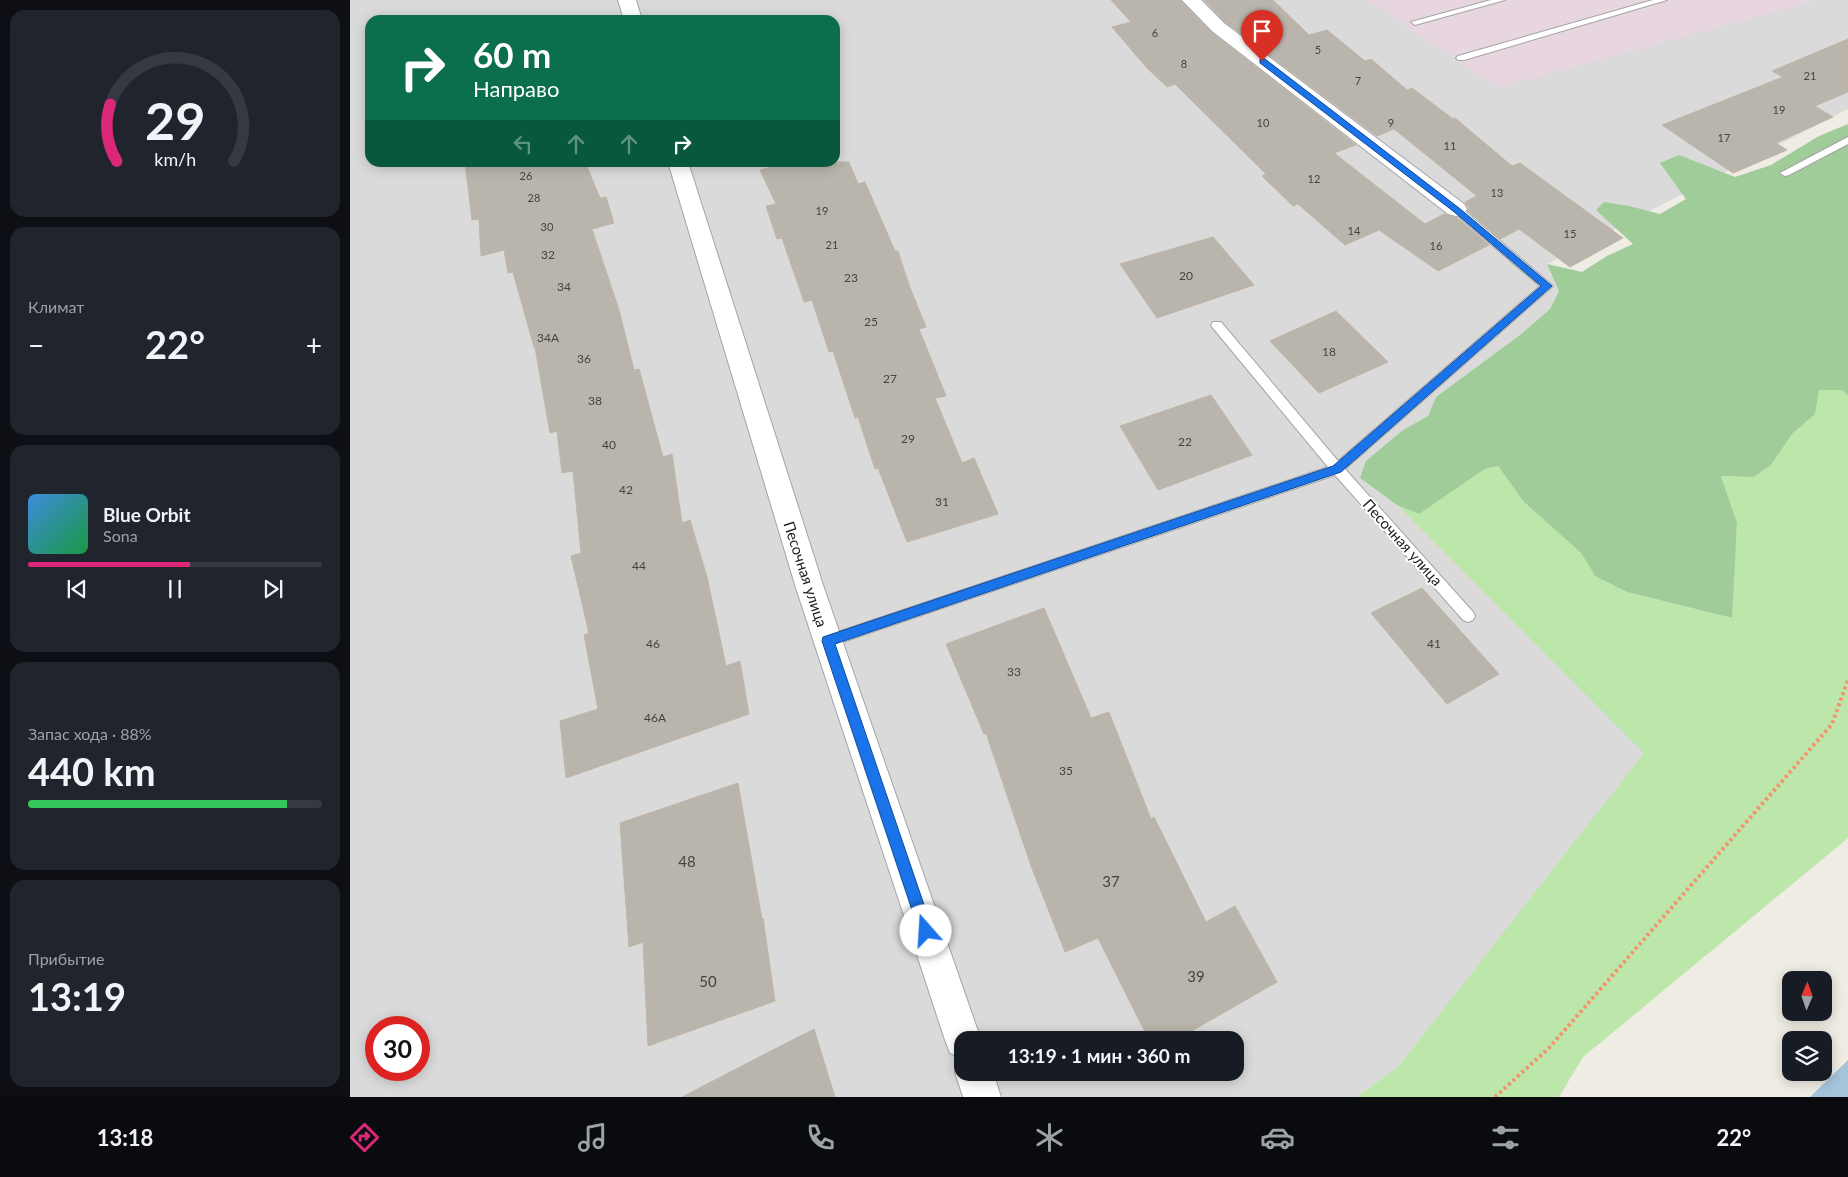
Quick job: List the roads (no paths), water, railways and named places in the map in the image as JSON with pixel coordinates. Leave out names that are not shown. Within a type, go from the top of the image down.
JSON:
[{"type":"street","points":[[627,0],[632,15]]},
{"type":"street","points":[[1191,0],[1218,26],[1456,210]]},
{"type":"street","name":"Песочная улица","points":[[680,167],[828,641],[960,1031]]},
{"type":"street","points":[[977,1081],[982,1097]]},
{"type":"lane","points":[[1415,22],[1501,0]]},
{"type":"lane","points":[[1462,58],[1663,0]]},
{"type":"lane","points":[[1785,173],[1848,140]]},
{"type":"lane","points":[[828,641],[1337,469],[1547,286],[1456,210]]},
{"type":"lane","name":"Песочная улица","points":[[1217,325],[1337,469],[1468,616]]},
{"type":"water","points":[[1848,1060],[1848,1097],[1810,1097],[1826,1081],[1832,1081],[1832,1076]]}]
